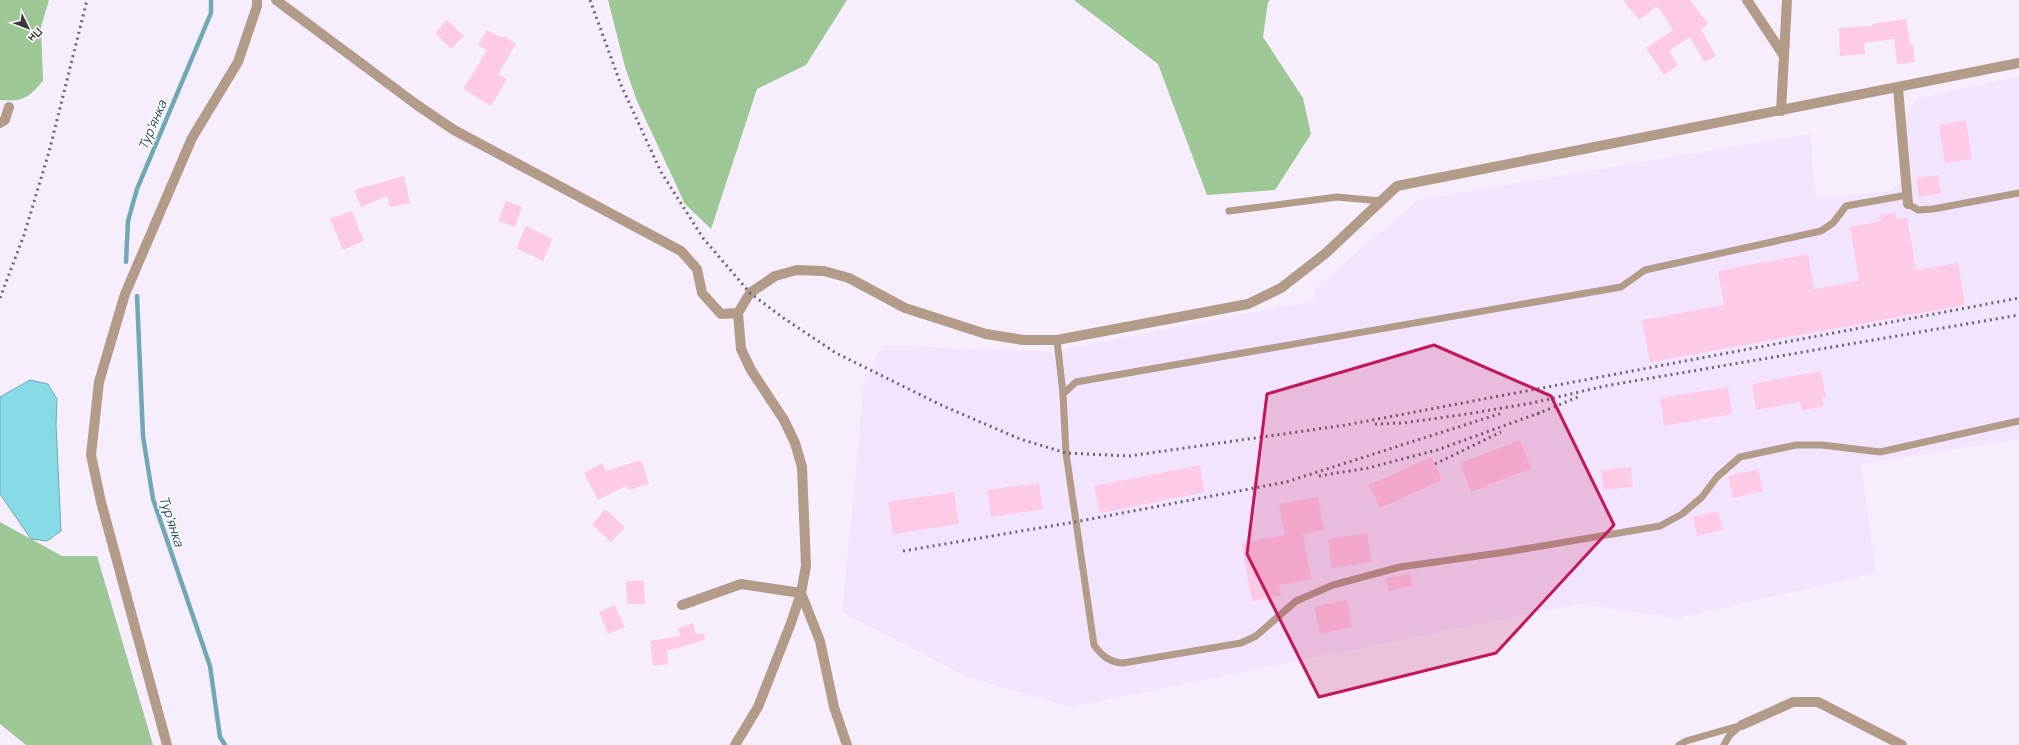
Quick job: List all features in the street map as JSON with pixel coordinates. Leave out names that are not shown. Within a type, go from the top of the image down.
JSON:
[{"type":"street","points":[[167,745],[101,502],[91,455],[99,382],[125,294],[192,138],[238,62],[257,6],[257,0]]},
{"type":"street","points":[[276,0],[416,105],[454,130],[681,251],[697,269],[702,293],[713,306],[721,314],[738,314]]},
{"type":"street","points":[[1748,0],[1784,56]]},
{"type":"street","points":[[1782,111],[1787,0]]},
{"type":"street","points":[[735,745],[758,708],[792,624],[801,593],[806,566],[802,467],[795,443],[784,420],[751,370],[741,349],[738,314],[750,293],[775,276],[797,270],[824,271],[849,278],[905,308],[986,334],[1023,340],[1057,340],[1248,304],[1282,288],[1326,253],[1397,186],[2019,63]]},
{"type":"street","points":[[1898,88],[1908,199]]},
{"type":"street","points":[[0,123],[5,120],[9,107]]},
{"type":"street","points":[[682,606],[741,584],[801,593]]},
{"type":"street","points":[[801,593],[820,641],[834,707],[847,745]]},
{"type":"street","points":[[1742,725],[1793,702],[1818,702],[1902,745]]},
{"type":"lane","points":[[1063,394],[1076,382],[1087,379],[1621,287],[1645,270],[1821,231],[1833,223],[1846,206],[1908,199],[1918,210],[1933,209],[2019,193]]},
{"type":"lane","points":[[1228,211],[1336,197],[1381,201]]},
{"type":"lane","points":[[1057,340],[1063,394],[1066,453],[1094,645],[1101,655],[1112,662],[1122,664],[1241,643],[1256,636],[1296,602],[1333,585],[1400,567],[1506,552],[1660,526],[1682,514],[1702,498],[1717,477],[1740,457],[1796,445],[1822,445],[1880,452],[2019,421]]},
{"type":"lane","points":[[1679,745],[1686,741],[1742,725]]},
{"type":"lane","points":[[1724,745],[1729,736],[1742,725]]},
{"type":"highlighted area","points":[[1434,345],[1551,396],[1614,525],[1496,653],[1319,697],[1247,554],[1267,394]]},
{"type":"shaded area","points":[[2019,76],[2019,439],[1861,464],[1876,573],[1678,618],[1578,604],[1071,707],[967,677],[842,612],[864,384],[882,345],[1050,352],[1315,300],[1314,289],[1418,200],[1810,134],[1816,199],[1891,191],[1898,184],[1912,181],[1906,118],[1916,99]]},
{"type":"green space","points":[[0,0],[49,0],[41,27],[43,81],[29,95],[20,99],[0,100]]},
{"type":"green space","points":[[608,0],[847,0],[806,65],[757,89],[711,229],[685,204],[637,101],[625,67]]},
{"type":"green space","points":[[1074,0],[1270,0],[1268,2],[1263,37],[1303,98],[1311,134],[1275,190],[1207,195],[1158,64]]},
{"type":"green space","points":[[0,522],[62,556],[97,556],[153,745],[26,745],[0,724]]},
{"type":"water","points":[[30,380],[48,384],[57,399],[56,425],[61,531],[47,541],[31,539],[0,494],[0,397]]},
{"type":"building","points":[[1623,0],[1690,0],[1708,24],[1701,29],[1716,56],[1704,62],[1690,37],[1669,51],[1678,65],[1664,75],[1646,48],[1673,30],[1657,6],[1639,20]]},
{"type":"building","points":[[1906,19],[1910,44],[1913,43],[1915,62],[1897,64],[1894,39],[1864,43],[1865,54],[1840,56],[1839,28],[1872,26],[1872,24]]},
{"type":"building","points":[[447,20],[464,36],[451,49],[435,33]]},
{"type":"building","points":[[487,30],[502,38],[504,36],[516,44],[498,74],[507,79],[491,106],[463,89],[487,50],[478,45]]},
{"type":"building","points":[[1966,120],[1972,159],[1945,163],[1939,125]]},
{"type":"building","points":[[1938,175],[1941,193],[1919,197],[1916,178]]},
{"type":"building","points":[[404,176],[410,203],[390,207],[387,196],[361,207],[354,190]]},
{"type":"building","points":[[506,201],[522,207],[515,227],[498,221]]},
{"type":"building","points":[[352,211],[364,241],[343,250],[330,219]]},
{"type":"building","points":[[1895,212],[1896,219],[1907,217],[1916,270],[1958,263],[1965,305],[1650,362],[1642,320],[1724,305],[1718,271],[1808,254],[1814,289],[1859,281],[1850,227],[1881,221],[1880,215]]},
{"type":"building","points":[[526,226],[553,239],[543,261],[516,248]]},
{"type":"building","points":[[1821,371],[1826,397],[1822,397],[1824,406],[1802,411],[1800,402],[1756,410],[1752,384]]},
{"type":"building","points":[[1728,387],[1732,414],[1664,426],[1660,398]]},
{"type":"building","points":[[1520,440],[1531,468],[1471,492],[1460,463]]},
{"type":"building","points":[[1431,457],[1442,480],[1380,508],[1369,485]]},
{"type":"building","points":[[641,460],[649,484],[628,490],[626,486],[598,500],[584,473],[602,463],[606,471]]},
{"type":"building","points":[[1200,465],[1205,492],[1100,513],[1094,486]]},
{"type":"building","points":[[1631,467],[1633,487],[1604,490],[1601,470]]},
{"type":"building","points":[[1758,469],[1763,491],[1733,498],[1728,476]]},
{"type":"building","points":[[1039,483],[1043,509],[991,517],[987,490]]},
{"type":"building","points":[[954,492],[959,524],[893,534],[888,502]]},
{"type":"building","points":[[1318,497],[1324,530],[1303,534],[1311,579],[1279,585],[1281,596],[1252,601],[1241,543],[1285,535],[1279,504]]},
{"type":"building","points":[[605,509],[625,527],[611,542],[592,525]]},
{"type":"building","points":[[1718,511],[1723,530],[1697,536],[1693,517]]},
{"type":"building","points":[[1367,533],[1371,562],[1332,568],[1328,539]]},
{"type":"building","points":[[1410,574],[1412,586],[1388,591],[1386,578]]},
{"type":"building","points":[[626,581],[644,581],[645,604],[627,604]]},
{"type":"building","points":[[1347,600],[1352,627],[1320,634],[1314,607]]},
{"type":"building","points":[[615,605],[625,627],[608,634],[599,612]]},
{"type":"building","points":[[693,623],[696,634],[704,633],[705,640],[667,651],[668,664],[653,666],[650,641],[680,636],[678,628]]},
{"type":"waterway","name":"Тур'янка","points":[[126,262],[128,221],[137,189],[211,13],[211,0]]},
{"type":"waterway","name":"Тур'янка","points":[[137,296],[143,436],[153,499],[210,666],[220,737],[225,745]]},
{"type":"railway","points":[[0,298],[24,235],[49,152],[87,0]]},
{"type":"railway","points":[[590,0],[621,85],[661,172],[703,238],[750,293],[782,317],[836,353],[941,405],[1020,439],[1066,453],[1129,456],[1346,425],[2019,298]]},
{"type":"railway","points":[[1375,424],[1403,423],[1532,403],[1605,386],[2019,315]]},
{"type":"railway","points":[[1537,414],[1578,397]]},
{"type":"railway","points":[[1319,476],[1368,468],[1437,450],[1542,412]]},
{"type":"railway","points":[[903,551],[1075,522],[1286,482],[1502,413]]},
{"type":"railway","points":[[1435,464],[1501,432]]}]
